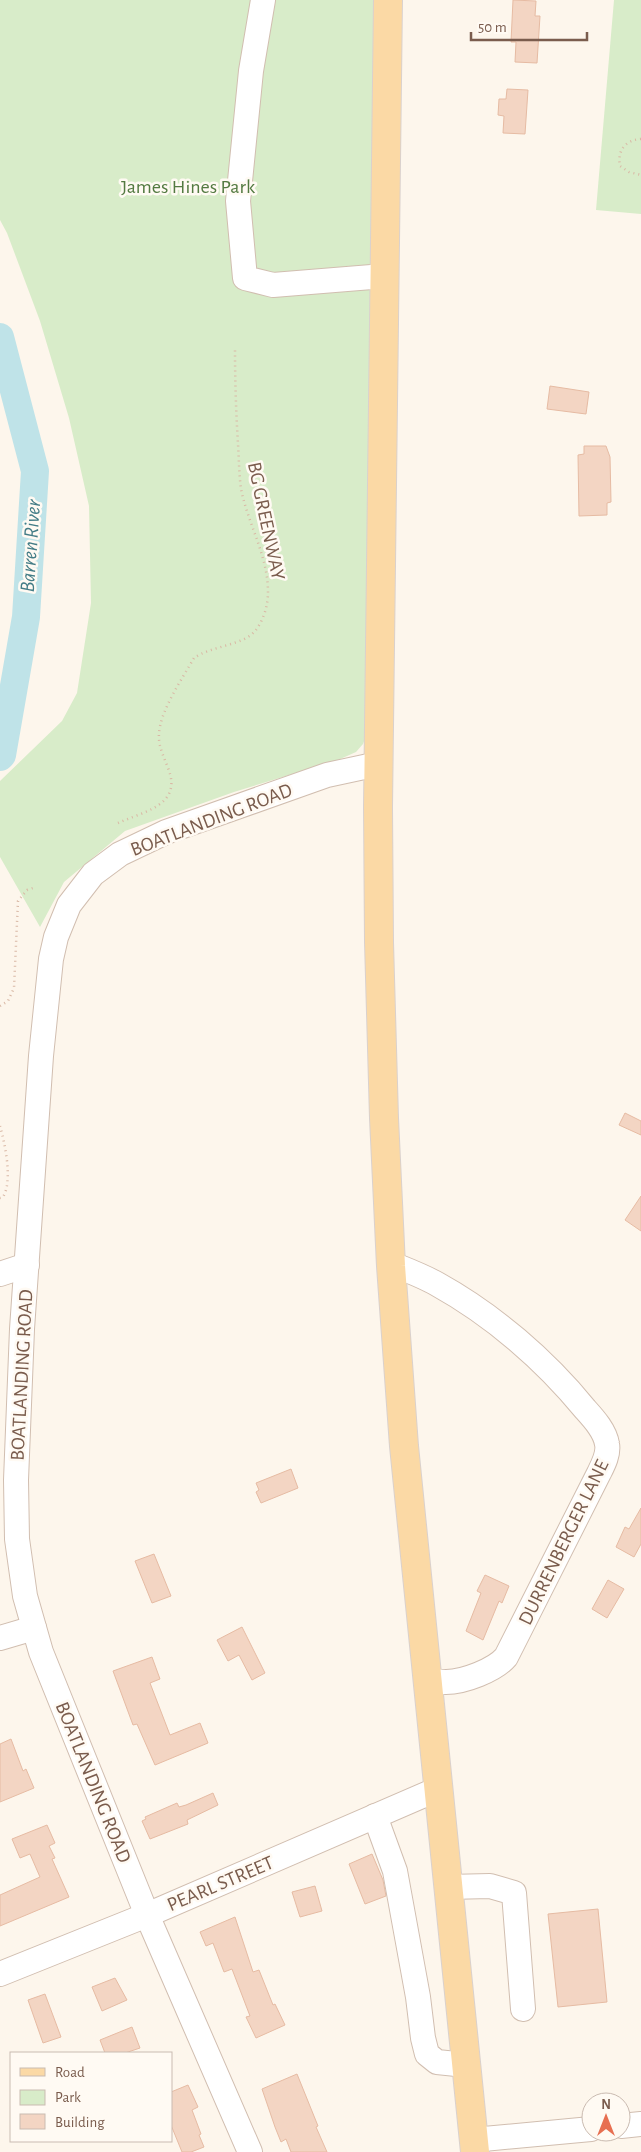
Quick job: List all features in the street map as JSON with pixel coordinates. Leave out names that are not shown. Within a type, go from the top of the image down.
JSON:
[{"type":"main road","points":[[388,0],[378,764],[381,1034],[392,1264],[404,1446],[474,2146]]},
{"type":"street","points":[[264,0],[251,71],[238,201],[245,278],[273,285],[384,276]]},
{"type":"street","name":"BOATLANDING ROAD","points":[[250,2152],[147,1914],[42,1652],[34,1628],[20,1568],[16,1510],[27,1265],[42,1056],[51,959],[60,925],[74,898],[87,880],[101,867],[148,839],[327,775],[378,764]]},
{"type":"street","name":"DURRENBERGER LANE","points":[[392,1264],[439,1284],[480,1312],[527,1349],[557,1377],[582,1405],[600,1428],[607,1444],[604,1461],[593,1487],[506,1657],[494,1668],[473,1676],[447,1683],[426,1680]]},
{"type":"street","points":[[0,1274],[27,1265]]},
{"type":"street","points":[[0,1638],[34,1628]]},
{"type":"street","name":"PEARL STREET","points":[[0,1974],[147,1914],[438,1789]]},
{"type":"street","points":[[375,1816],[395,1871],[418,1997],[422,2038],[427,2054],[437,2062],[466,2065]]},
{"type":"street","points":[[448,1887],[490,1886],[514,1893],[523,2009]]},
{"type":"street","points":[[474,2146],[581,2130]]},
{"type":"path","points":[[641,139],[635,139],[622,148],[618,156],[620,166],[629,172],[641,175]]},
{"type":"path","name":"BG GREENWAY","points":[[118,823],[162,804],[170,794],[174,780],[161,750],[159,734],[164,713],[194,658],[202,652],[248,638],[256,630],[267,608],[268,592],[265,565],[247,514],[241,487],[235,400],[235,348]]},
{"type":"path","points":[[0,1006],[8,1001],[14,988],[18,901],[27,890],[36,887]]},
{"type":"path","points":[[0,1126],[7,1170],[7,1191],[0,1198]]},
{"type":"green space","name":"James Hines Park","points":[[0,0],[377,0],[367,733],[363,744],[356,752],[338,760],[234,792],[125,831],[64,882],[40,927],[0,857],[0,781],[62,721],[77,693],[91,603],[89,506],[69,418],[40,321],[7,233],[0,220]]},
{"type":"green space","points":[[614,0],[641,0],[641,214],[596,210]]},
{"type":"building","points":[[513,0],[536,1],[535,16],[540,16],[537,63],[515,62],[516,42],[511,42]]},
{"type":"building","points":[[507,89],[528,90],[525,134],[503,133],[504,116],[498,115],[499,99],[506,99]]},
{"type":"building","points":[[550,386],[589,392],[586,414],[547,409]]},
{"type":"building","points":[[584,446],[606,446],[610,457],[611,502],[607,503],[607,515],[579,516],[578,455],[584,454]]},
{"type":"building","points":[[625,1113],[641,1121],[641,1135],[619,1125]]},
{"type":"building","points":[[641,1196],[641,1231],[625,1220]]},
{"type":"building","points":[[291,1469],[298,1488],[261,1503],[256,1492],[259,1490],[256,1483]]},
{"type":"building","points":[[641,1508],[641,1544],[634,1557],[616,1547],[625,1527],[629,1529]]},
{"type":"building","points":[[154,1554],[171,1596],[152,1603],[135,1561]]},
{"type":"building","points":[[485,1575],[509,1586],[502,1603],[499,1601],[483,1640],[466,1631],[481,1593],[477,1591]]},
{"type":"building","points":[[608,1580],[624,1589],[607,1618],[592,1609]]},
{"type":"building","points":[[242,1627],[265,1673],[252,1680],[239,1655],[228,1661],[217,1640]]},
{"type":"building","points":[[152,1657],[160,1679],[150,1683],[170,1735],[200,1723],[208,1743],[155,1765],[137,1724],[133,1725],[113,1671]]},
{"type":"building","points":[[11,1739],[23,1771],[26,1769],[34,1788],[0,1802],[0,1744]]},
{"type":"building","points":[[213,1793],[218,1805],[187,1820],[188,1824],[150,1839],[142,1821],[146,1819],[145,1817],[177,1803],[179,1807]]},
{"type":"building","points":[[47,1825],[55,1843],[49,1846],[55,1858],[52,1859],[69,1897],[0,1926],[0,1895],[40,1877],[30,1854],[20,1858],[12,1839]]},
{"type":"building","points":[[372,1854],[383,1880],[386,1896],[365,1904],[349,1864]]},
{"type":"building","points":[[315,1886],[322,1911],[300,1917],[292,1892]]},
{"type":"building","points":[[598,1909],[607,2002],[558,2007],[548,1914]]},
{"type":"building","points":[[235,1917],[253,1972],[259,1970],[273,2005],[275,2004],[285,2025],[256,2038],[246,2017],[250,2016],[232,1969],[224,1972],[213,1943],[206,1946],[200,1932]]},
{"type":"building","points":[[115,1978],[127,2000],[102,2011],[92,1987]]},
{"type":"building","points":[[45,1994],[61,2037],[43,2043],[28,2000]]},
{"type":"building","points":[[132,2027],[140,2048],[128,2052],[105,2052],[100,2040]]},
{"type":"building","points":[[297,2074],[327,2152],[291,2152],[286,2139],[281,2142],[275,2127],[262,2089]]},
{"type":"building","points":[[188,2085],[198,2107],[192,2110],[204,2147],[191,2152],[182,2152],[172,2127],[172,2092]]},
{"type":"waterway","name":"Barren River","points":[[0,337],[35,471],[26,617],[2,755],[0,757]]}]
